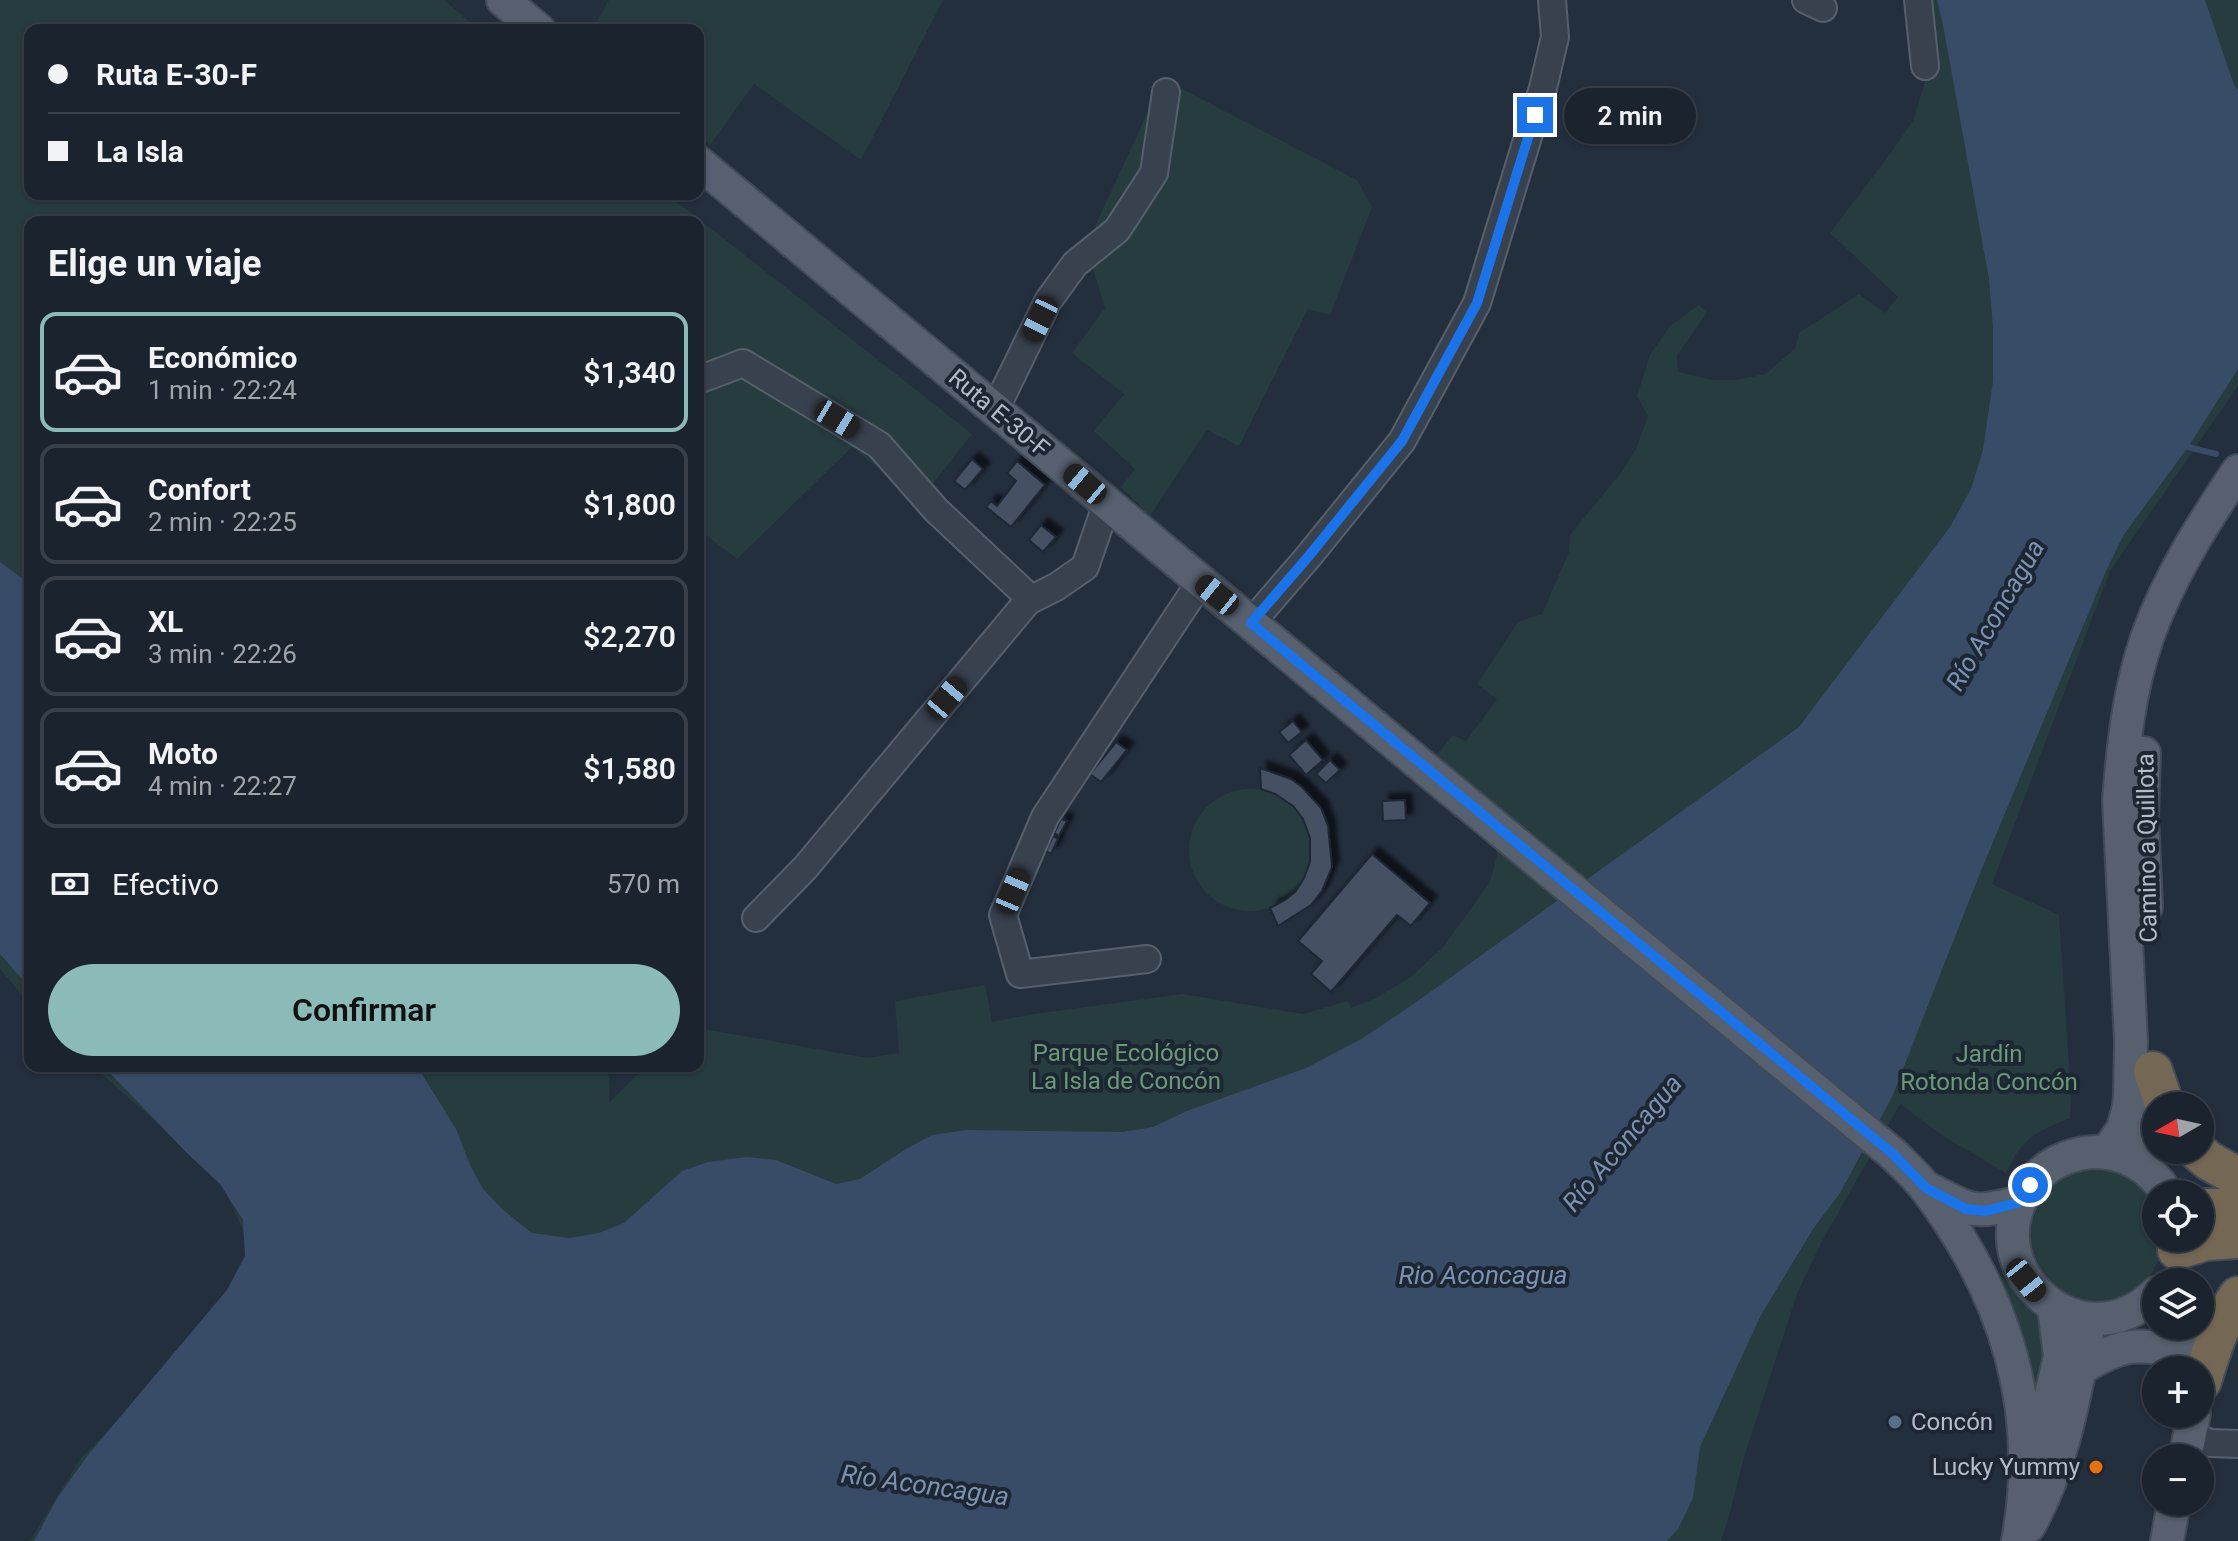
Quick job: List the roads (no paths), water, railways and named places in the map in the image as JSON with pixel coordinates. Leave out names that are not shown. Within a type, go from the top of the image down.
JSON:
[{"type":"highway","points":[[2214,1164],[2238,1177]]},
{"type":"highway","points":[[2214,1208],[2238,1208]]},
{"type":"highway","points":[[2174,1257],[2197,1243],[2238,1239]]},
{"type":"highway","points":[[2207,1356],[2238,1296]]},
{"type":"main road","points":[[503,0],[532,24]]},
{"type":"main road","name":"Ruta E-30-F","points":[[704,167],[1893,1154],[1926,1188],[1960,1240],[1995,1258],[2026,1280],[2038,1295],[2054,1307]]},
{"type":"main road","name":"Camino a Quillota","points":[[2156,1180],[2143,1137],[2159,1088],[2142,816],[2147,725],[2166,640],[2231,481]]},
{"type":"main road","name":"Camino a Quillota","points":[[2106,1153],[2123,1129],[2130,1096],[2131,1041],[2119,801],[2129,711],[2148,637],[2172,580],[2231,481]]},
{"type":"main road","points":[[2026,1280],[2013,1242],[2013,1229],[2020,1202],[2042,1172],[2072,1155],[2106,1153],[2121,1156],[2154,1180]]},
{"type":"main road","name":"Ruta E-30-F","points":[[1926,1188],[1976,1211],[2020,1202]]},
{"type":"main road","points":[[1960,1240],[1977,1268],[2000,1319],[2021,1392],[2026,1455],[2019,1541]]},
{"type":"main road","points":[[2054,1307],[2090,1319],[2110,1318],[2142,1305]]},
{"type":"main road","points":[[2040,1507],[2041,1440],[2060,1356],[2054,1307]]},
{"type":"main road","points":[[2127,1313],[2154,1328],[2172,1356]]},
{"type":"main road","points":[[2019,1541],[2040,1507],[2064,1445],[2090,1319]]},
{"type":"main road","points":[[2079,1370],[2102,1355],[2119,1349],[2156,1347],[2164,1356]]},
{"type":"main road","points":[[2167,1541],[2171,1516]]},
{"type":"street","points":[[1251,623],[1402,441],[1477,303],[1543,88],[1555,37],[1552,0]]},
{"type":"street","points":[[1918,0],[1925,66]]},
{"type":"street","points":[[995,410],[1048,301],[1075,264],[1117,230],[1154,173],[1166,92]]},
{"type":"street","points":[[704,378],[743,363],[879,445],[936,510],[1031,599]]},
{"type":"street","points":[[756,918],[805,868],[1031,599],[1056,587],[1085,567],[1107,503]]},
{"type":"street","points":[[1147,959],[1020,974],[1003,915],[1045,817],[1201,581]]},
{"type":"street","points":[[2206,1428],[2211,1443],[2238,1444]]},
{"type":"water","name":"Rio Aconcagua","points":[[1937,0],[2205,0],[2238,90],[2238,369],[2188,447],[2123,536],[1978,878],[1892,1097],[1840,1193],[1813,1229],[1761,1315],[1700,1447],[1693,1498],[1678,1529],[1667,1541],[34,1541],[58,1497],[88,1455],[227,1290],[245,1256],[243,1220],[220,1184],[109,1072],[421,1072],[456,1129],[483,1189],[532,1233],[569,1238],[599,1233],[624,1223],[682,1171],[708,1162],[747,1157],[776,1160],[836,1184],[860,1179],[932,1135],[967,1130],[1123,1132],[1153,1127],[1187,1111],[1306,1068],[1363,1038],[1799,727],[1950,527],[1971,489],[1983,450],[1993,381],[1989,279]]},
{"type":"water","points":[[0,562],[24,580],[24,981],[0,954]]},
{"type":"waterway","points":[[2181,444],[2216,454]]},
{"type":"place","name":"Concón","points":[[1895,1422]]},
{"type":"place","name":"Lucky Yummy","points":[[2096,1467]]},
{"type":"water label","name":"Río Aconcagua","points":[[1995,615]]},
{"type":"water label","name":"Río Aconcagua","points":[[1622,1143]]},
{"type":"water label","name":"Río Aconcagua","points":[[925,1485]]},
{"type":"park label","name":"Parque Ecológico La Isla de Concón","points":[[1126,1067]]},
{"type":"park label","name":"Jardín Rotonda Concón","points":[[1989,1068]]}]
